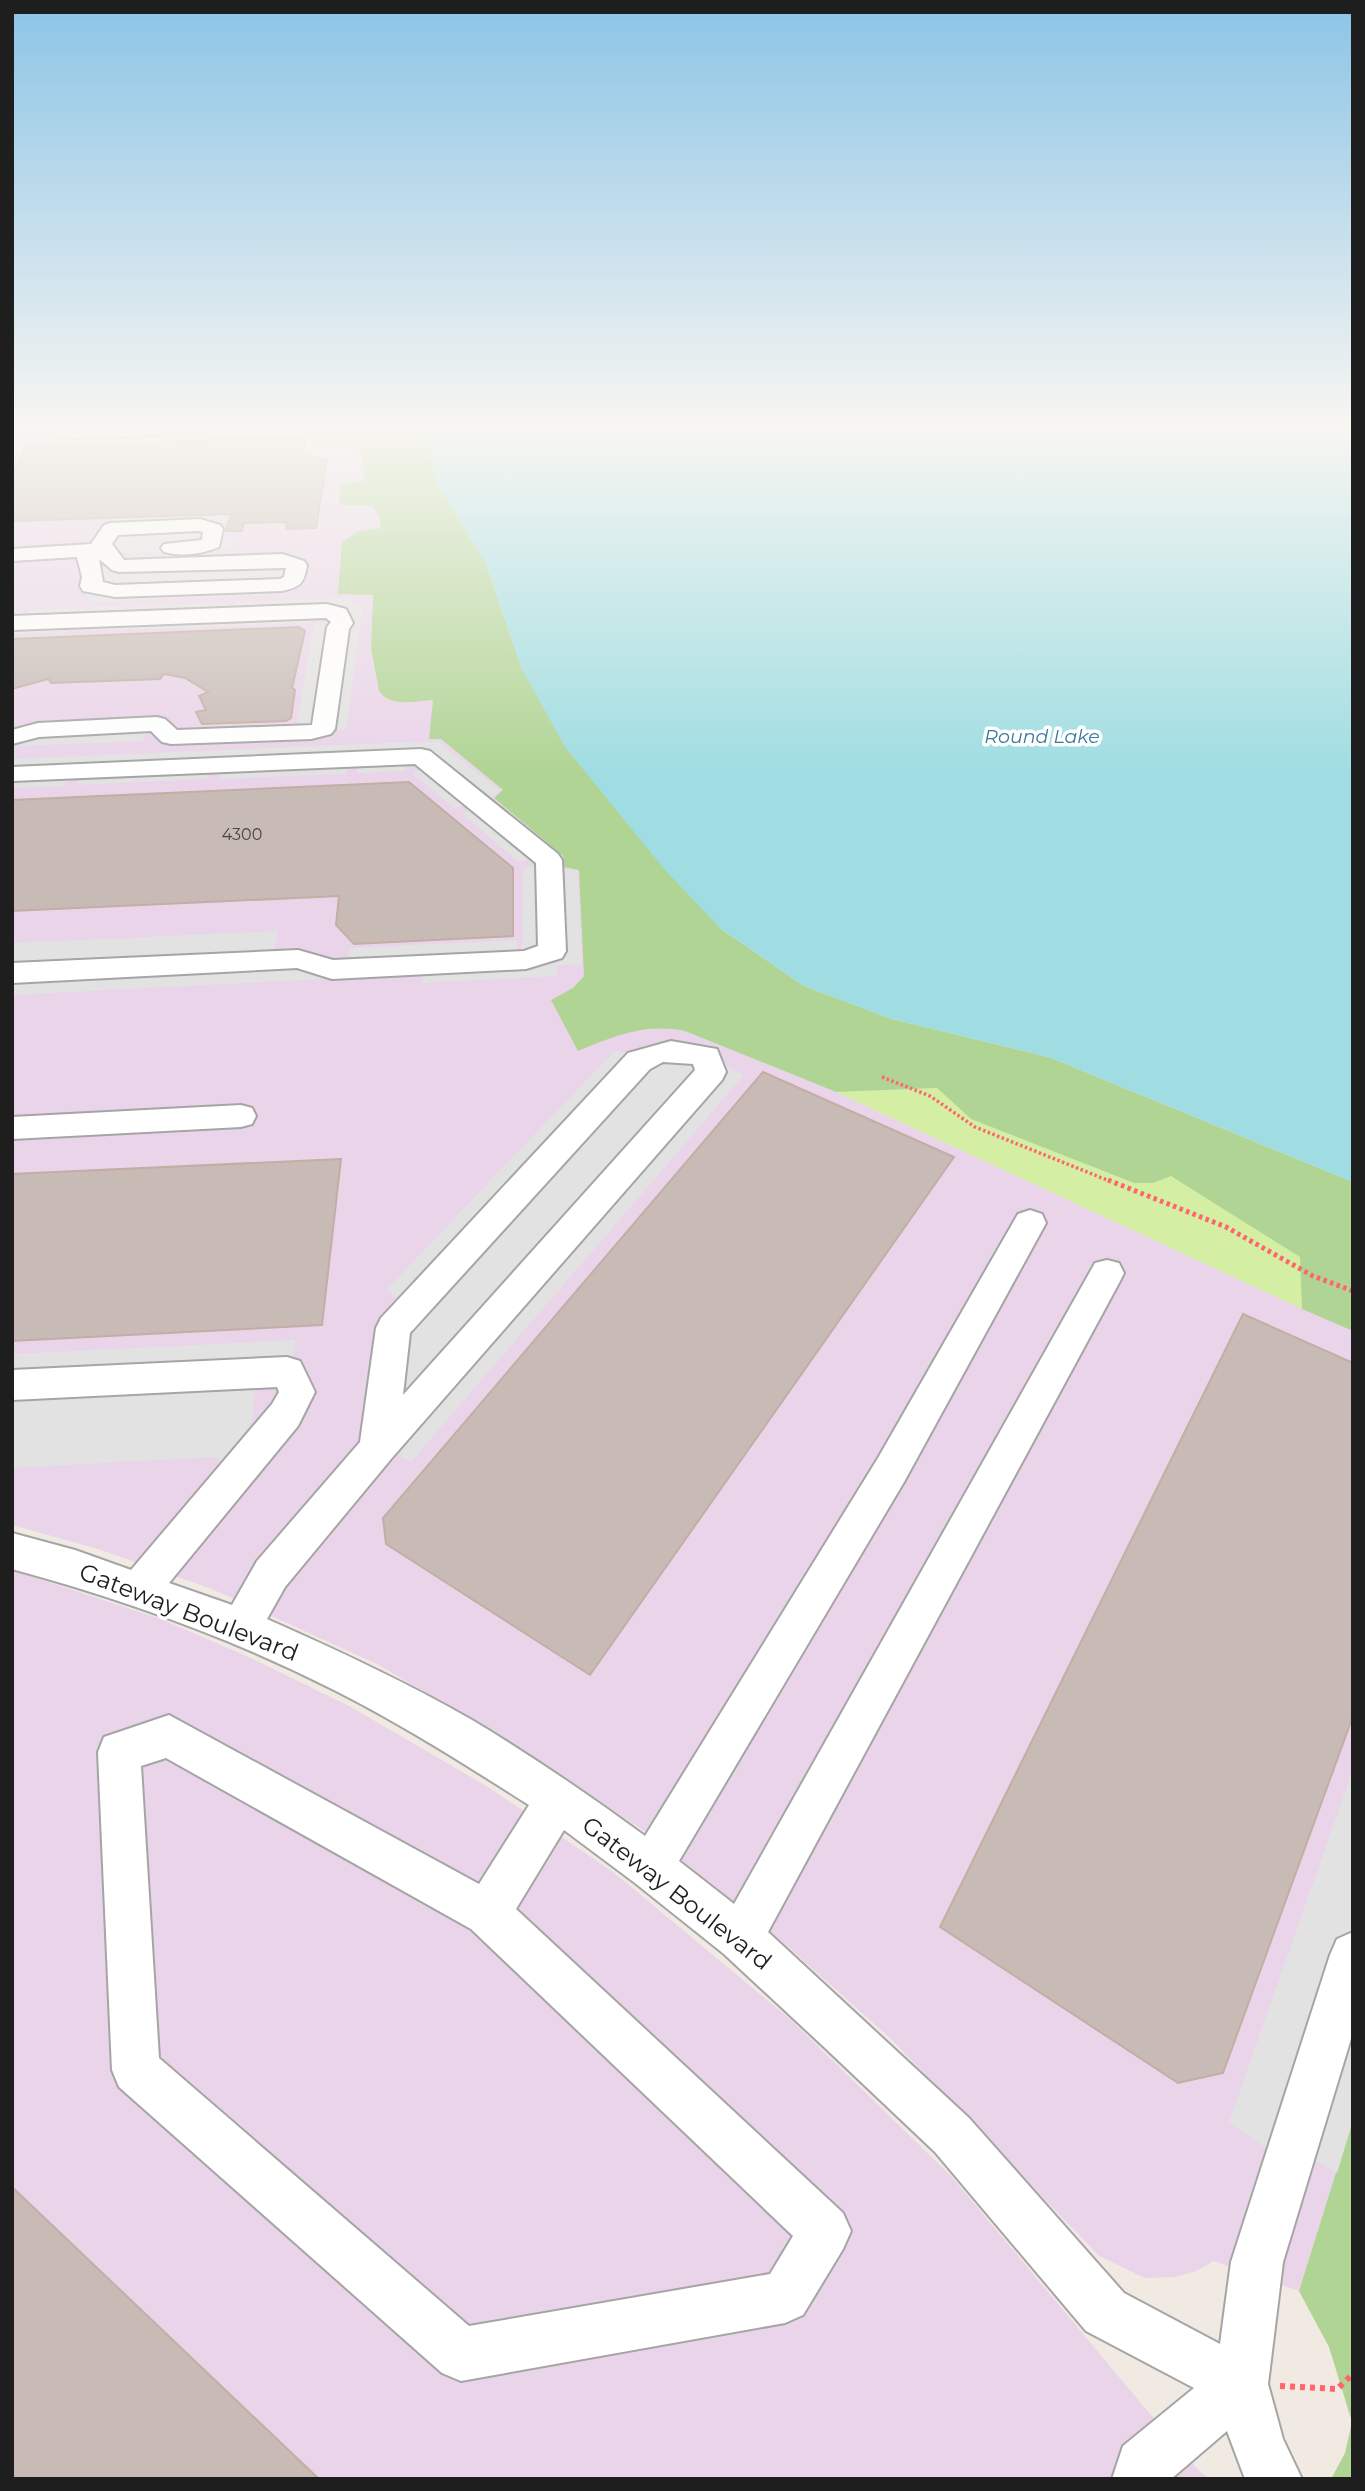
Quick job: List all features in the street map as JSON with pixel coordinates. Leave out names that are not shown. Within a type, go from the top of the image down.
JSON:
[{"type":"street","points":[[12,555],[93,549],[119,566],[282,560],[297,565],[294,581],[282,585],[115,591],[91,586],[93,549]]},
{"type":"street","points":[[12,623],[327,611],[338,614],[342,623],[338,627],[323,729],[311,732],[171,737],[157,724],[38,730],[12,737]]},
{"type":"street","points":[[12,774],[421,755],[549,860],[552,951],[527,960],[332,970],[298,959],[12,973]]},
{"type":"street","points":[[241,1626],[271,1574],[377,1448],[711,1072],[705,1056],[683,1049],[655,1052],[639,1061],[393,1328],[377,1448]]},
{"type":"street","points":[[12,1128],[241,1116]]},
{"type":"street","points":[[651,1867],[891,1470],[1030,1223]]},
{"type":"street","points":[[740,1938],[1107,1273]]},
{"type":"street","points":[[12,1384],[287,1372],[297,1392],[285,1415],[139,1590]]},
{"type":"street","name":"Gateway Boulevard","points":[[12,1551],[75,1568],[241,1626],[351,1677],[457,1735],[558,1799],[651,1867],[740,1938],[840,2029],[952,2135],[1105,2312],[1241,2385]]},
{"type":"street","points":[[169,1736],[487,1913],[825,2231],[785,2297],[461,2354],[136,2070],[119,1752],[169,1736]]},
{"type":"street","points":[[487,1913],[558,1799]]},
{"type":"street","points":[[1274,2479],[1258,2446],[1241,2385],[1257,2262],[1353,1955]]},
{"type":"street","points":[[1140,2479],[1143,2466],[1241,2385]]},
{"type":"path","points":[[882,1077],[930,1096],[975,1127],[1215,1223],[1313,1276],[1353,1291]]},
{"type":"path","points":[[1241,2385],[1336,2389],[1353,2374]]},
{"type":"shaded area","points":[[12,542],[355,542],[339,594],[373,594],[371,648],[379,691],[390,701],[433,700],[440,738],[504,791],[494,798],[579,870],[585,966],[584,976],[573,988],[622,1033],[668,1027],[685,1031],[836,1092],[1353,1331],[1353,2118],[1299,2291],[1214,2261],[1196,2271],[1175,2277],[1145,2278],[1099,2256],[890,2038],[778,1938],[647,1833],[549,1767],[379,1665],[212,1589],[98,1549],[12,1525]]},
{"type":"shaded area","points":[[103,542],[236,544],[227,548],[98,554]]},
{"type":"shaded area","points":[[292,557],[302,561],[299,586],[284,594],[92,602],[81,589],[87,572],[131,560]]},
{"type":"shaded area","points":[[351,598],[351,605],[363,604],[346,730],[332,731],[312,724],[297,724],[314,625],[329,623],[324,616],[311,618],[310,623],[177,628],[178,623],[172,624],[171,628],[71,631],[72,628],[66,627],[65,632],[12,634],[12,610],[22,610],[21,615],[25,616],[31,610],[124,606],[123,611],[126,612],[132,606],[228,603],[227,608],[230,608],[236,602]]},
{"type":"shaded area","points":[[149,721],[143,741],[20,746],[28,726]]},
{"type":"shaded area","points":[[437,741],[500,791],[490,798],[559,855],[563,869],[578,870],[582,964],[558,965],[556,976],[422,983],[422,974],[340,975],[325,979],[12,995],[12,943],[278,931],[274,953],[309,955],[333,960],[347,959],[351,948],[517,940],[517,950],[522,951],[523,868],[539,864],[532,858],[519,862],[462,814],[471,809],[466,804],[455,809],[412,773],[421,769],[420,764],[408,764],[405,771],[357,773],[358,766],[348,766],[346,774],[218,779],[219,772],[209,772],[206,779],[77,785],[76,777],[69,779],[65,786],[12,788],[12,759]]},
{"type":"shaded area","points":[[674,1040],[711,1045],[724,1065],[744,1075],[411,1462],[395,1454],[358,1445],[377,1328],[399,1300],[386,1290],[615,1050],[630,1055],[643,1046]]},
{"type":"shaded area","points":[[295,1340],[293,1361],[274,1388],[256,1390],[251,1424],[222,1460],[215,1457],[12,1468],[12,1354]]},
{"type":"shaded area","points":[[12,1570],[161,1619],[251,1658],[351,1707],[488,1787],[613,1872],[790,2019],[952,2177],[1198,2470],[1210,2479],[12,2479]]},
{"type":"shaded area","points":[[1353,1769],[1353,2121],[1337,2173],[1312,2159],[1301,2173],[1229,2122]]},
{"type":"green space","points":[[342,542],[473,542],[486,563],[522,669],[720,928],[804,986],[892,1019],[1049,1057],[1353,1182],[1353,1331],[1302,1309],[1300,1257],[1171,1176],[1153,1183],[1134,1183],[971,1119],[937,1088],[836,1092],[685,1031],[671,1029],[630,1032],[578,1051],[551,1000],[573,988],[584,976],[579,870],[564,867],[563,856],[494,798],[503,790],[441,739],[429,739],[433,700],[396,702],[379,691],[371,648],[373,595],[338,594]]},
{"type":"green space","points":[[937,1088],[971,1119],[1134,1183],[1153,1183],[1171,1175],[1300,1257],[1302,1309],[836,1092]]},
{"type":"green space","points":[[1353,2118],[1353,2479],[1331,2479],[1345,2453],[1352,2422],[1329,2347],[1299,2291]]},
{"type":"water","name":"Round Lake","points":[[473,542],[1353,542],[1353,1182],[1049,1057],[892,1019],[804,986],[720,928],[665,870],[565,747],[522,669],[486,563]]},
{"type":"building","points":[[299,627],[305,631],[292,688],[295,690],[291,718],[286,721],[202,724],[196,712],[206,710],[199,696],[208,692],[185,678],[164,674],[160,679],[51,683],[48,679],[12,689],[12,639]]},
{"type":"building","points":[[409,782],[513,868],[513,936],[354,944],[336,925],[339,896],[12,911],[12,800]]},
{"type":"building","points":[[763,1072],[954,1157],[590,1675],[386,1544],[383,1518]]},
{"type":"building","points":[[341,1159],[322,1325],[12,1341],[12,1174]]},
{"type":"building","points":[[1243,1314],[1353,1363],[1353,1716],[1223,2073],[1178,2083],[940,1927]]},
{"type":"building","points":[[12,2187],[319,2479],[12,2479]]}]
